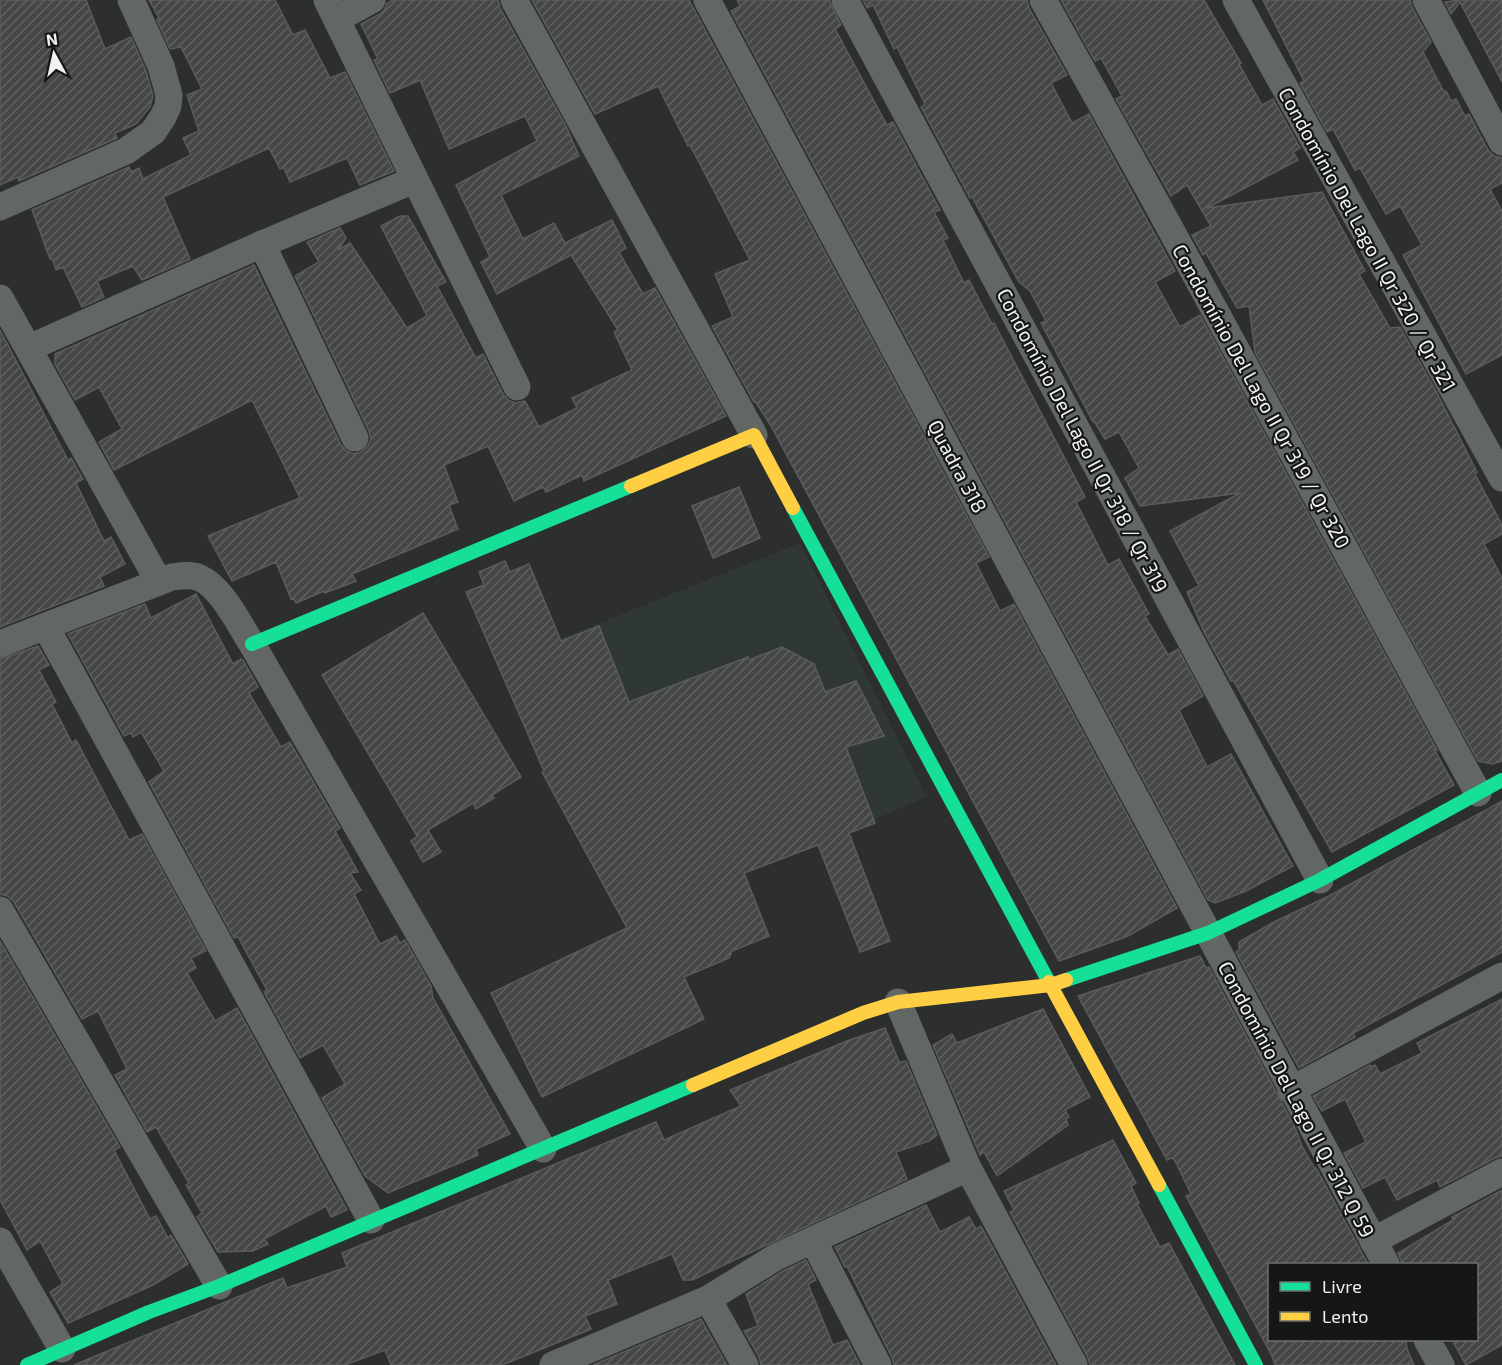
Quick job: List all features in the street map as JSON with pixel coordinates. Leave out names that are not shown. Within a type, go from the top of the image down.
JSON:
[{"type":"street","points":[[0,207],[126,151],[153,132],[163,117],[168,106],[169,94],[161,66],[131,0]]},
{"type":"street","points":[[372,0],[332,10],[517,387]]},
{"type":"street","points":[[514,0],[754,435],[1256,1365]]},
{"type":"street","name":"Quadra 318","points":[[707,0],[1208,933]]},
{"type":"street","name":"Condomínio Del Lago II Qr 318 / Qr 319","points":[[845,0],[1320,880]]},
{"type":"street","name":"Condomínio Del Lago II Qr 319 / Qr 320","points":[[1043,0],[1478,793]]},
{"type":"street","name":"Condomínio Del Lago II Qr 320 / Qr 321","points":[[1236,0],[1502,478]]},
{"type":"street","points":[[1426,0],[1502,142]]},
{"type":"street","points":[[29,348],[262,244],[414,180]]},
{"type":"street","points":[[262,244],[355,438]]},
{"type":"street","points":[[0,298],[159,582]]},
{"type":"street","points":[[252,644],[754,435]]},
{"type":"street","points":[[0,644],[172,577],[187,575],[201,578],[220,595],[252,644],[543,1149]]},
{"type":"street","points":[[46,627],[371,1220]]},
{"type":"street","points":[[27,1365],[863,1013],[898,1002],[1051,985],[1208,933],[1320,880],[1502,780]]},
{"type":"street","points":[[0,910],[219,1286]]},
{"type":"street","name":"Condomínio Del Lago II Qr 312 Q 59","points":[[1208,933],[1380,1253]]},
{"type":"street","points":[[1291,1090],[1502,976]]},
{"type":"street","points":[[898,1002],[968,1168],[1074,1365]]},
{"type":"street","points":[[566,1363],[708,1299],[776,1257],[968,1168]]},
{"type":"street","points":[[1380,1253],[1502,1172]]},
{"type":"street","points":[[813,1240],[878,1365]]},
{"type":"street","points":[[0,1241],[62,1349]]},
{"type":"street","points":[[708,1299],[745,1365]]},
{"type":"street","points":[[1428,1341],[1441,1365]]},
{"type":"shaded area","points":[[800,543],[927,797],[637,920],[499,663]]},
{"type":"building","points":[[0,0],[86,0],[105,49],[131,37],[146,71],[153,96],[150,107],[136,124],[115,133],[117,138],[19,181],[18,177],[0,185]]},
{"type":"building","points":[[149,0],[275,0],[293,35],[305,30],[330,78],[345,72],[394,171],[360,185],[347,158],[290,182],[284,168],[280,169],[269,148],[163,197],[190,259],[142,280],[133,266],[97,281],[104,297],[82,307],[63,267],[56,270],[52,258],[50,259],[32,210],[129,167],[131,172],[139,168],[143,179],[191,155],[183,138],[199,131],[187,95],[202,89],[181,47],[170,49],[157,20],[159,18]]},
{"type":"building","points":[[393,0],[498,0],[500,8],[566,126],[579,156],[501,195],[523,239],[554,223],[565,243],[612,220],[626,248],[619,252],[643,294],[655,288],[726,416],[584,481],[582,475],[546,492],[543,487],[514,501],[488,446],[444,465],[458,502],[449,505],[458,529],[352,574],[356,581],[296,603],[293,598],[291,599],[276,562],[232,581],[208,536],[300,498],[252,400],[114,470],[99,442],[122,429],[99,387],[75,400],[55,364],[55,354],[254,265],[341,445],[354,454],[361,452],[368,446],[371,439],[369,431],[295,276],[319,262],[307,242],[340,228],[346,238],[338,250],[350,243],[407,328],[427,316],[381,226],[400,216],[408,216],[446,282],[437,286],[476,358],[483,354],[503,394],[515,403],[525,401],[539,427],[577,408],[572,398],[632,370],[614,332],[618,330],[571,255],[497,294],[481,262],[490,257],[456,185],[537,141],[525,116],[449,149],[420,80],[390,93],[374,60],[378,59],[361,24],[380,14],[387,3]]},
{"type":"building","points":[[532,0],[689,0],[989,557],[976,563],[1000,611],[1014,604],[1177,908],[1128,936],[1059,961],[771,426],[754,402],[712,326],[733,317],[715,274],[750,260],[658,86],[595,114]]},
{"type":"building","points":[[737,0],[829,0],[841,25],[835,29],[887,125],[893,122],[940,210],[934,212],[948,238],[943,240],[964,283],[969,280],[992,324],[994,323],[1085,497],[1076,502],[1108,565],[1119,559],[1149,614],[1145,616],[1168,655],[1178,649],[1203,696],[1179,710],[1207,767],[1231,754],[1293,866],[1246,891],[1215,903],[1208,900],[731,11],[740,6]]},
{"type":"building","points":[[863,0],[1027,0],[1029,8],[1067,75],[1051,83],[1072,123],[1089,114],[1175,271],[1155,282],[1180,327],[1200,315],[1454,785],[1332,852],[1204,632],[1187,592],[1199,586],[1170,531],[1240,493],[1140,506],[1125,478],[1139,468],[1119,432],[1105,439],[1093,422],[1041,323],[1046,321],[1030,291],[1019,282],[972,197],[970,198],[921,107],[925,104],[897,47],[894,49],[873,5],[867,8]]},
{"type":"building","points":[[1061,0],[1204,0],[1241,63],[1239,64],[1262,105],[1273,99],[1300,148],[1293,152],[1298,160],[1207,208],[1322,192],[1365,271],[1359,274],[1390,328],[1400,327],[1436,391],[1502,525],[1502,534],[1484,544],[1502,578],[1502,761],[1492,764],[1478,761],[1255,352],[1249,306],[1237,308],[1206,253],[1203,255],[1192,235],[1211,226],[1187,185],[1171,196],[1116,99],[1122,96],[1101,58],[1095,61]]},
{"type":"building","points":[[1263,0],[1410,0],[1431,42],[1423,52],[1444,92],[1446,91],[1451,101],[1456,99],[1465,116],[1469,114],[1488,150],[1494,156],[1502,158],[1502,183],[1490,189],[1502,211],[1502,355],[1466,374],[1403,255],[1422,245],[1400,206],[1386,214],[1360,168],[1355,170],[1333,129],[1327,132],[1300,83],[1304,81]]},
{"type":"building","points":[[1502,0],[1502,82],[1460,2],[1451,14],[1445,2]]},
{"type":"building","points":[[0,330],[68,460],[71,458],[83,479],[76,483],[104,541],[111,537],[125,564],[100,577],[104,586],[0,627]]},
{"type":"building","points":[[739,487],[760,538],[713,558],[692,506]]},
{"type":"building","points":[[505,561],[510,572],[529,564],[561,641],[599,626],[629,702],[748,657],[749,660],[782,647],[814,664],[825,692],[856,681],[884,736],[846,747],[875,823],[849,833],[890,941],[860,952],[818,845],[744,873],[769,936],[732,951],[729,958],[684,977],[704,1019],[542,1097],[491,993],[627,928],[542,772],[544,771],[466,592],[484,585],[479,572]]},
{"type":"building","points":[[196,594],[233,664],[243,660],[257,685],[258,687],[249,693],[281,747],[290,742],[340,828],[335,831],[358,872],[350,873],[361,890],[354,894],[380,944],[396,936],[400,943],[405,940],[431,986],[433,998],[510,1134],[476,1149],[478,1155],[388,1193],[365,1176],[322,1098],[345,1084],[323,1045],[300,1058],[264,992],[267,990],[238,937],[234,938],[149,782],[164,771],[141,732],[133,737],[131,733],[124,736],[68,634],[145,604],[151,618]]},
{"type":"building","points":[[423,613],[521,777],[492,795],[494,798],[476,809],[473,803],[428,830],[441,852],[423,862],[411,841],[419,835],[417,836],[322,675]]},
{"type":"building","points":[[38,646],[49,665],[39,670],[56,702],[52,704],[72,743],[76,740],[129,840],[142,834],[206,951],[191,958],[196,968],[187,973],[215,1021],[237,1008],[347,1210],[331,1217],[326,1206],[264,1239],[268,1244],[253,1251],[218,1252],[197,1217],[202,1213],[186,1185],[189,1183],[156,1127],[147,1132],[115,1075],[127,1069],[98,1011],[82,1019],[14,902],[0,894],[0,659]]},
{"type":"building","points":[[1502,801],[1502,952],[1353,1033],[1355,1037],[1299,1068],[1236,952],[1239,950],[1239,942],[1274,922],[1329,896]]},
{"type":"building","points":[[0,941],[120,1147],[114,1150],[150,1219],[156,1216],[168,1238],[171,1235],[188,1264],[153,1285],[68,1323],[50,1292],[63,1284],[40,1241],[27,1250],[0,1200]]},
{"type":"building","points":[[1200,956],[1206,968],[1209,967],[1294,1125],[1302,1146],[1367,1263],[1268,1263],[1268,1341],[1406,1341],[1414,1365],[1275,1365],[1186,1196],[1191,1194],[1174,1159],[1167,1160],[1078,996]]},
{"type":"building","points":[[1502,999],[1502,1156],[1440,1187],[1437,1180],[1397,1200],[1385,1177],[1363,1188],[1344,1153],[1366,1142],[1345,1099],[1322,1111],[1313,1096],[1370,1065],[1371,1067],[1375,1065],[1380,1074],[1422,1053],[1417,1043]]},
{"type":"building","points":[[1043,1009],[1090,1097],[1065,1110],[1069,1117],[1066,1119],[1068,1125],[997,1176],[984,1152],[980,1155],[933,1045],[952,1034],[957,1043]]},
{"type":"building","points":[[885,1028],[899,1062],[906,1061],[937,1135],[929,1141],[896,1152],[907,1179],[692,1280],[683,1280],[672,1254],[608,1280],[617,1304],[585,1316],[591,1329],[502,1365],[391,1365],[385,1350],[345,1365],[74,1365],[283,1278],[287,1288],[347,1267],[342,1253],[656,1122],[664,1140],[741,1106],[730,1090],[847,1041]]},
{"type":"building","points":[[1113,1140],[1136,1183],[1131,1186],[1139,1203],[1137,1204],[1160,1247],[1169,1243],[1235,1365],[1090,1365],[1010,1212],[1014,1210],[1004,1191]]},
{"type":"building","points":[[1502,1190],[1502,1345],[1466,1365],[1453,1341],[1478,1341],[1478,1263],[1402,1263],[1398,1253],[1453,1220],[1452,1217]]},
{"type":"building","points":[[926,1205],[940,1232],[969,1217],[976,1229],[981,1226],[1056,1365],[894,1365],[847,1266],[845,1267],[835,1247]]},
{"type":"building","points":[[806,1260],[816,1280],[808,1284],[833,1345],[847,1340],[860,1365],[761,1365],[744,1331],[758,1326],[746,1294]]},
{"type":"building","points":[[701,1319],[727,1365],[593,1365]]},
{"type":"traffic: fast","points":[[252,644],[631,486]]},
{"type":"traffic: fast","points":[[793,508],[1049,982]]},
{"type":"traffic: fast","points":[[1066,980],[1208,933],[1320,880],[1502,780]]},
{"type":"traffic: fast","points":[[27,1365],[693,1085]]},
{"type":"traffic: fast","points":[[1159,1185],[1256,1365]]},
{"type":"traffic: slow","points":[[631,486],[754,435],[793,508]]},
{"type":"traffic: slow","points":[[693,1085],[863,1013],[898,1002],[1051,985],[1066,980]]},
{"type":"traffic: slow","points":[[1049,982],[1159,1185]]}]
